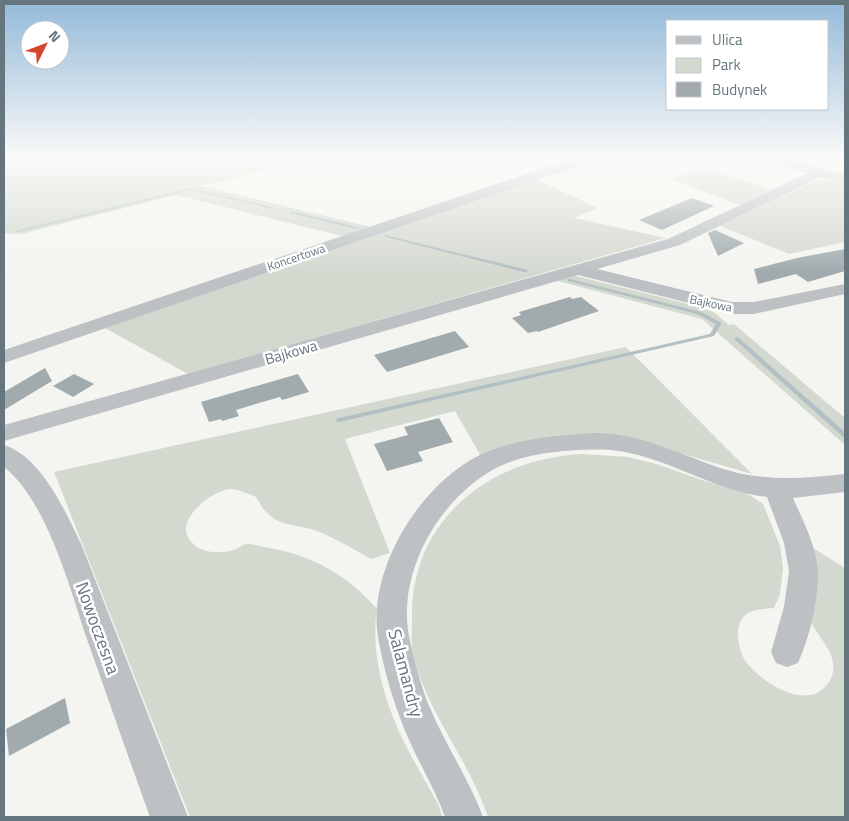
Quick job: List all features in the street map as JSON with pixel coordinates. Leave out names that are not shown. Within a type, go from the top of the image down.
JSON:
[{"type":"street","name":"Koncertowa","points":[[4,357],[476,196]]},
{"type":"street","name":"Bajkowa","points":[[4,433],[674,242],[769,196]]},
{"type":"street","name":"Bajkowa","points":[[578,269],[732,308],[754,308],[845,290]]},
{"type":"street","name":"Salamandry","points":[[464,817],[415,715],[392,622],[394,589],[408,550],[423,523],[445,494],[480,466],[513,453],[560,444],[612,442],[642,448],[737,482],[777,490],[845,483]]},
{"type":"street","name":"Nowoczesna","points":[[4,454],[14,461],[25,473],[52,509],[68,546],[169,817]]},
{"type":"street","points":[[777,490],[794,532],[803,564],[800,603],[787,652]]},
{"type":"green space","points":[[4,196],[172,196],[21,234],[4,233]]},
{"type":"green space","points":[[182,196],[244,196],[375,228],[346,237]]},
{"type":"green space","points":[[489,196],[573,196],[598,208],[574,218],[666,238],[188,374],[105,328]]},
{"type":"green space","points":[[717,196],[758,196],[740,205]]},
{"type":"green space","points":[[783,196],[845,196],[845,242],[789,254],[720,226]]},
{"type":"green space","points":[[572,275],[704,308],[715,313],[729,325],[734,324],[845,418],[845,445],[702,319],[558,281]]},
{"type":"green space","points":[[626,347],[752,474],[628,438],[482,458],[455,411],[345,439],[390,553],[371,559],[320,532],[283,523],[269,515],[262,508],[256,497],[236,490],[223,490],[216,493],[195,510],[187,524],[186,531],[190,540],[200,549],[210,552],[222,552],[250,544],[300,556],[342,577],[377,609],[375,641],[384,691],[395,723],[439,806],[442,817],[190,817],[54,472]]},
{"type":"green space","points":[[581,454],[628,457],[656,464],[705,481],[745,492],[763,504],[780,546],[783,568],[780,594],[774,608],[754,611],[743,617],[740,622],[738,640],[746,662],[761,677],[783,690],[794,694],[806,695],[816,693],[825,687],[831,678],[833,670],[830,654],[811,623],[817,586],[813,548],[845,568],[845,817],[488,817],[470,776],[428,697],[413,655],[412,617],[415,582],[425,551],[441,524],[462,501],[487,482],[516,468],[547,458]]},
{"type":"building","points":[[692,198],[714,206],[662,230],[639,220]]},
{"type":"building","points":[[715,230],[744,243],[718,256],[708,233]]},
{"type":"building","points":[[845,249],[845,271],[808,282],[796,274],[758,284],[754,269],[797,258]]},
{"type":"building","points":[[570,297],[572,299],[581,297],[599,311],[538,332],[528,333],[512,318],[521,315],[519,312]]},
{"type":"building","points":[[455,331],[469,347],[387,372],[374,355]]},
{"type":"building","points":[[45,368],[52,381],[4,410],[4,392]]},
{"type":"building","points":[[74,374],[94,384],[73,397],[53,386]]},
{"type":"building","points":[[298,374],[309,392],[282,400],[280,397],[259,403],[236,410],[239,416],[222,421],[221,419],[209,422],[201,402]]},
{"type":"building","points":[[439,418],[453,442],[418,452],[423,461],[387,471],[374,444],[408,435],[404,427]]},
{"type":"building","points":[[65,698],[70,723],[9,756],[6,729]]},
{"type":"waterway","points":[[18,231],[161,196]]},
{"type":"waterway","points":[[223,196],[273,208]]},
{"type":"waterway","points":[[291,212],[357,228]]},
{"type":"waterway","points":[[387,236],[526,271]]},
{"type":"waterway","points":[[339,420],[712,335],[719,323],[699,313],[570,280]]},
{"type":"waterway","points":[[737,339],[845,435]]}]
